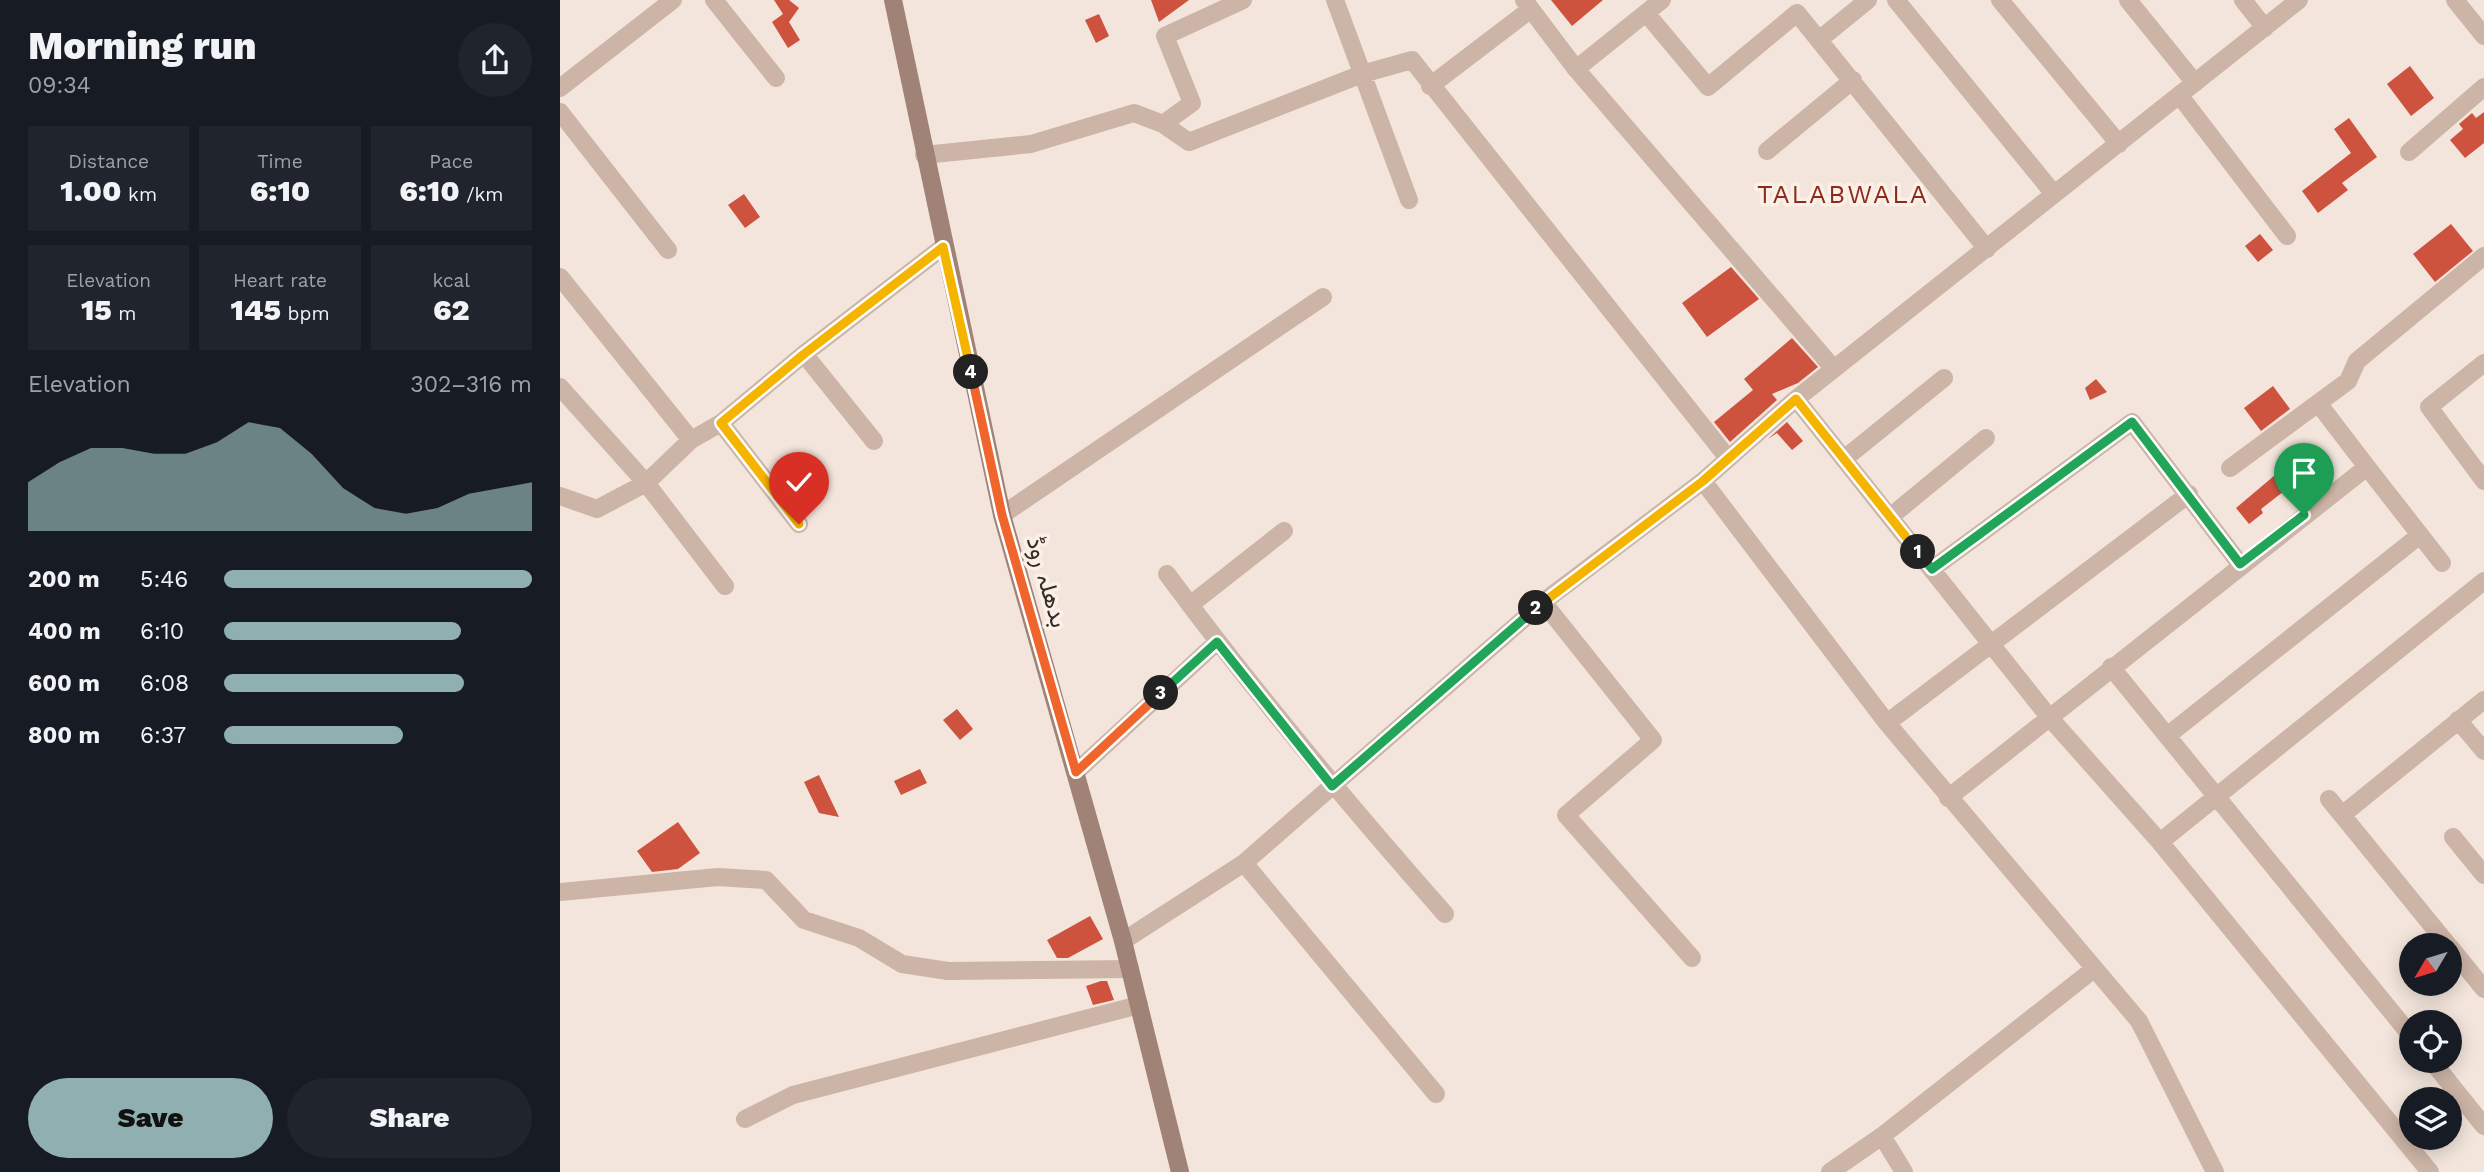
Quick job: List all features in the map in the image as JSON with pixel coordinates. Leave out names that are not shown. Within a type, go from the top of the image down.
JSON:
[{"type":"main road","name":"بدھلہ روڈ","points":[[892,0],[1002,515],[1123,941],[1180,1172]]},
{"type":"street","points":[[560,88],[673,0]]},
{"type":"street","points":[[713,0],[776,78]]},
{"type":"street","points":[[1163,124],[1192,103],[1165,36],[1243,0]]},
{"type":"street","points":[[1335,0],[1409,200]]},
{"type":"street","points":[[1576,69],[1662,0]]},
{"type":"street","points":[[1820,39],[1868,0]]},
{"type":"street","points":[[1896,0],[2054,194]]},
{"type":"street","points":[[2000,0],[2119,144]]},
{"type":"street","points":[[2128,0],[2195,83]]},
{"type":"street","points":[[2243,0],[2265,28]]},
{"type":"street","points":[[1123,941],[1244,863],[1543,602],[1703,481],[1727,457],[1796,399],[2298,0]]},
{"type":"street","points":[[2455,0],[2484,36]]},
{"type":"street","points":[[1430,86],[1527,5],[1576,69],[1834,369]]},
{"type":"street","points":[[1646,13],[1708,87],[1797,13],[1987,249]]},
{"type":"street","points":[[924,155],[1031,144],[1134,113],[1163,124],[1189,142],[1362,74],[1412,60],[1727,457]]},
{"type":"street","points":[[1767,151],[1853,80]]},
{"type":"street","points":[[2409,152],[2484,87]]},
{"type":"street","points":[[2180,96],[2287,236]]},
{"type":"street","points":[[560,112],[668,250]]},
{"type":"street","points":[[560,496],[597,509],[646,483],[691,440],[721,423],[804,354],[943,247]]},
{"type":"street","points":[[2230,468],[2348,381],[2357,361],[2484,256]]},
{"type":"street","points":[[560,276],[691,440]]},
{"type":"street","points":[[1002,515],[1323,297]]},
{"type":"street","points":[[804,354],[874,442]]},
{"type":"street","points":[[2484,363],[2429,407],[2484,481]]},
{"type":"street","points":[[1844,459],[1944,378]]},
{"type":"street","points":[[560,387],[646,483],[725,586]]},
{"type":"street","points":[[1796,399],[2049,717],[2160,842],[2430,1172]]},
{"type":"street","points":[[2318,403],[2442,563]]},
{"type":"street","points":[[1932,569],[2132,422],[2240,564]]},
{"type":"street","points":[[721,423],[799,524]]},
{"type":"street","points":[[1890,517],[1986,438]]},
{"type":"street","points":[[1948,798],[2240,564],[2367,467]]},
{"type":"street","points":[[1703,481],[1948,798],[2139,1021],[2215,1172]]},
{"type":"street","points":[[1888,723],[1993,646],[2189,494]]},
{"type":"street","points":[[1190,606],[1284,531]]},
{"type":"street","points":[[2167,736],[2420,535]]},
{"type":"street","points":[[1167,574],[1217,642],[1332,786],[1445,914]]},
{"type":"street","points":[[2160,842],[2484,581]]},
{"type":"street","points":[[1543,602],[1653,740],[1566,815],[1692,958]]},
{"type":"street","points":[[1076,772],[1217,642]]},
{"type":"street","points":[[2111,667],[2399,1021]]},
{"type":"street","points":[[2342,815],[2484,700]]},
{"type":"street","points":[[2458,720],[2484,751]]},
{"type":"street","points":[[2329,799],[2438,933]]},
{"type":"street","points":[[2453,837],[2484,875]]},
{"type":"street","points":[[1244,863],[1436,1094]]},
{"type":"street","points":[[560,892],[718,877],[766,880],[804,920],[859,938],[902,964],[947,971],[1130,969]]},
{"type":"street","points":[[2462,962],[2484,989]]},
{"type":"street","points":[[1830,1172],[1882,1136],[2094,969]]},
{"type":"street","points":[[744,1119],[793,1095],[1139,1005]]},
{"type":"street","points":[[2441,1073],[2484,1126]]},
{"type":"street","points":[[1882,1136],[1904,1172]]},
{"type":"building","points":[[774,0],[789,0],[799,8],[789,22],[800,40],[788,48],[772,22],[783,14]]},
{"type":"building","points":[[1151,0],[1189,0],[1159,22]]},
{"type":"building","points":[[1551,0],[1603,0],[1572,26]]},
{"type":"building","points":[[1099,14],[1109,36],[1096,43],[1085,20]]},
{"type":"building","points":[[2410,66],[2434,98],[2411,116],[2387,84]]},
{"type":"building","points":[[2484,112],[2484,143],[2465,158],[2450,140],[2463,129],[2459,124],[2472,113],[2476,118]]},
{"type":"building","points":[[2349,118],[2377,157],[2342,183],[2348,190],[2318,213],[2302,191],[2351,153],[2334,129]]},
{"type":"building","points":[[744,194],[760,217],[745,228],[728,205]]},
{"type":"building","points":[[2451,224],[2473,251],[2435,282],[2413,254]]},
{"type":"building","points":[[2260,234],[2273,250],[2258,262],[2245,246]]},
{"type":"building","points":[[1731,267],[1759,299],[1707,337],[1682,303]]},
{"type":"building","points":[[1792,338],[1818,367],[1798,383],[1772,394],[1777,400],[1730,442],[1714,422],[1753,390],[1744,379]]},
{"type":"building","points":[[2096,379],[2107,392],[2090,400],[2085,388]]},
{"type":"building","points":[[2273,386],[2290,409],[2261,431],[2244,408]]},
{"type":"building","points":[[1787,422],[1803,441],[1792,450],[1777,433],[1768,439]]},
{"type":"building","points":[[2281,470],[2293,484],[2261,509],[2263,513],[2249,524],[2236,508]]},
{"type":"building","points":[[957,709],[973,729],[960,740],[943,720]]},
{"type":"building","points":[[920,769],[927,783],[901,795],[894,781]]},
{"type":"building","points":[[819,775],[839,817],[819,813],[804,782]]},
{"type":"building","points":[[678,822],[700,853],[678,869],[652,872],[637,851]]},
{"type":"building","points":[[1090,916],[1103,939],[1068,958],[1057,958],[1047,940]]},
{"type":"building","points":[[1107,981],[1114,1000],[1093,1005],[1086,986]]},
{"type":"district","name":"TALABWALA","points":[[1843,194]]},
{"type":"route","points":[[799,524],[721,423],[804,354],[943,247],[1002,515],[1076,772],[1217,642],[1332,786],[1543,602],[1703,481],[1727,457],[1796,399],[1932,569],[2132,422],[2240,564],[2304,515]]}]
